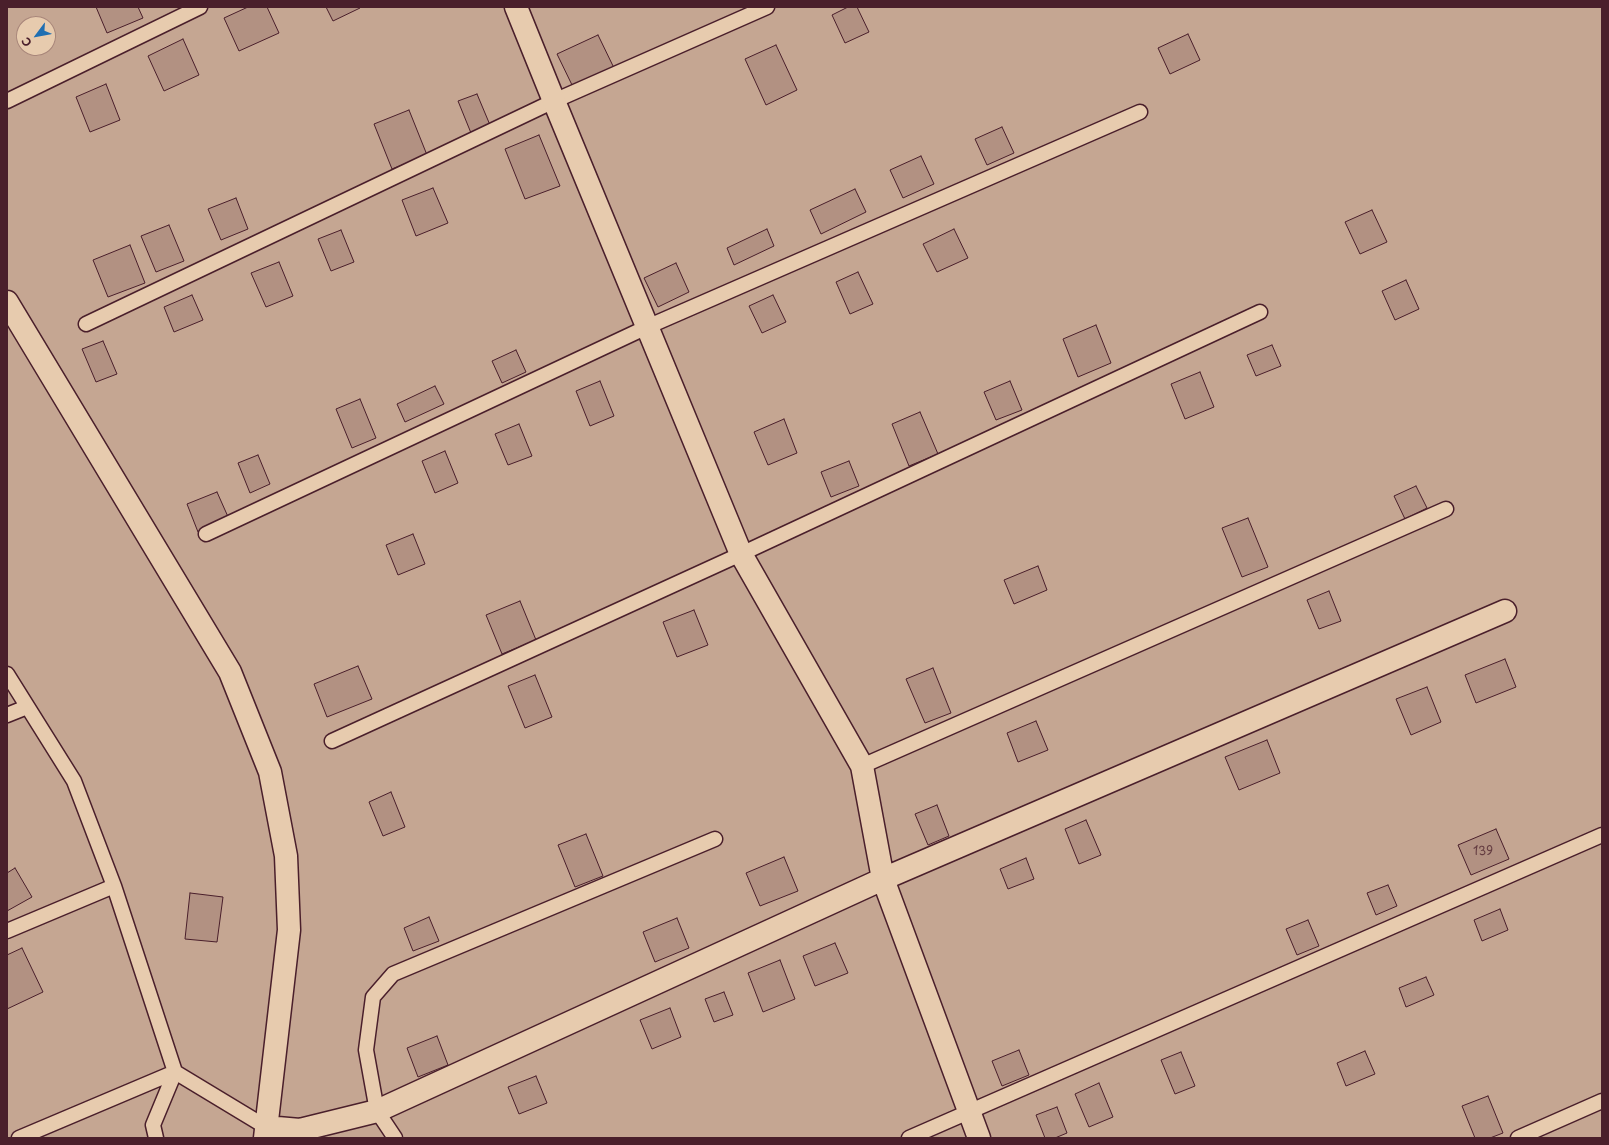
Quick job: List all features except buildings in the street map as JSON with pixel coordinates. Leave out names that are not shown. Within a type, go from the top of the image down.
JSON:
[{"type":"street","points":[[516,7],[741,554],[862,766],[884,879],[979,1138]]},
{"type":"street","points":[[7,302],[230,672],[270,772],[286,856],[289,930],[266,1133],[300,1130],[377,1111],[884,879],[1505,611]]},
{"type":"lane","points":[[7,101],[200,7]]},
{"type":"lane","points":[[86,324],[554,101],[767,7]]},
{"type":"lane","points":[[206,534],[647,327],[1140,112]]},
{"type":"lane","points":[[332,741],[741,554],[1260,312]]},
{"type":"lane","points":[[862,766],[1446,509]]},
{"type":"lane","points":[[7,674],[74,781],[114,886],[175,1072],[266,1133]]},
{"type":"lane","points":[[7,716],[27,707]]},
{"type":"lane","points":[[909,1138],[1602,836]]},
{"type":"lane","points":[[395,1138],[377,1111],[366,1050],[373,997],[393,974],[715,838]]},
{"type":"lane","points":[[7,931],[114,886]]},
{"type":"lane","points":[[19,1138],[175,1072]]},
{"type":"lane","points":[[156,1138],[153,1125],[175,1072]]},
{"type":"lane","points":[[1518,1138],[1602,1101]]},
{"type":"shaded area","points":[[7,7],[1602,7],[1602,1138],[7,1138]]}]
